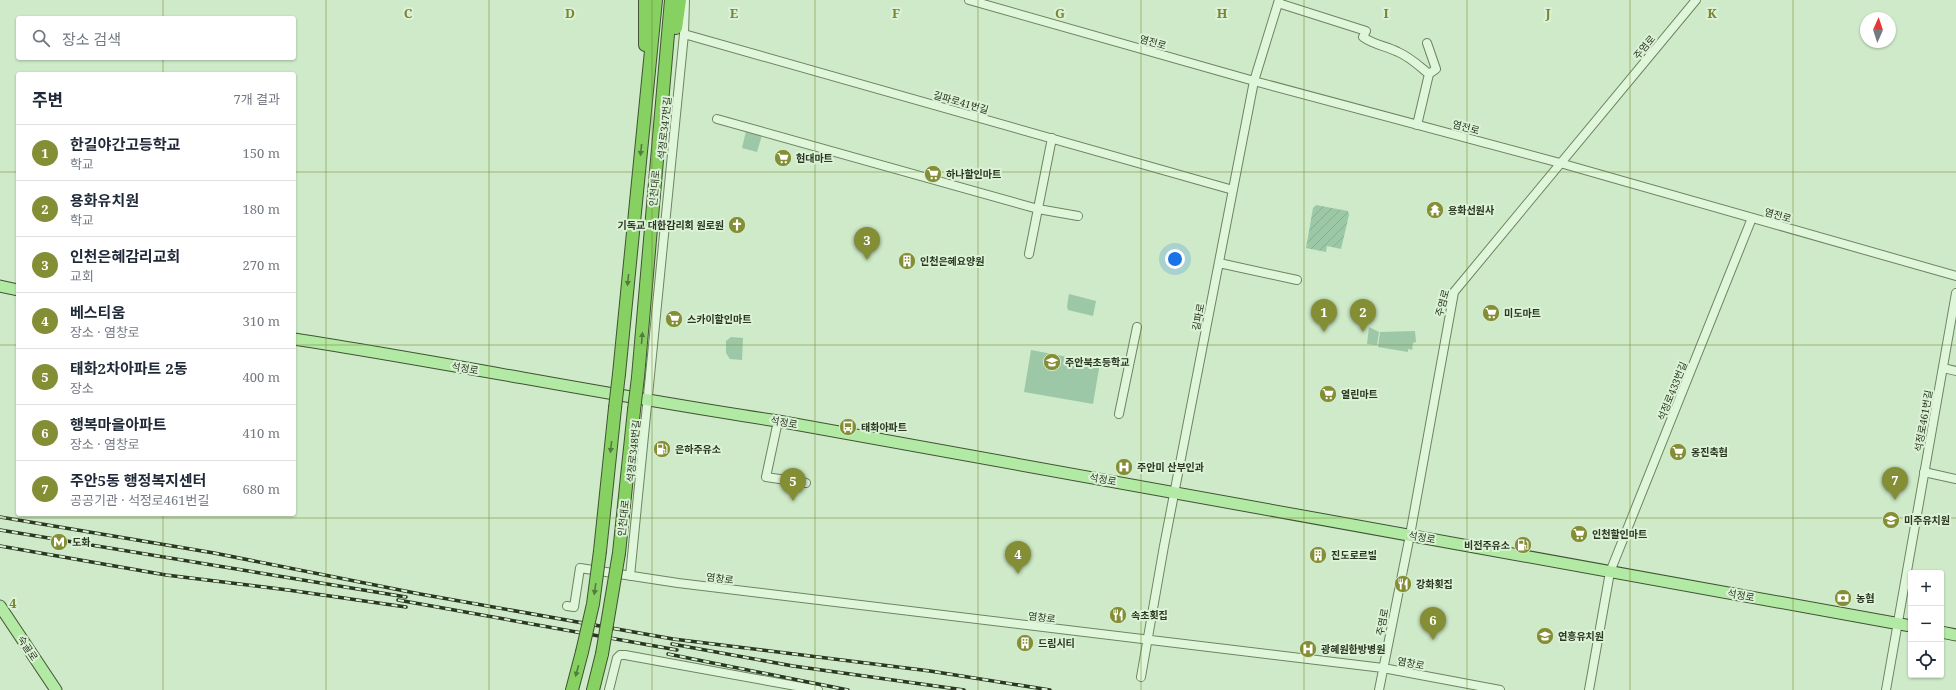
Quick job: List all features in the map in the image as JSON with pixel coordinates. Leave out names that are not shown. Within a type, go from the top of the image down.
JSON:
[{"type":"highway","points":[[644,122],[645,0]]},
{"type":"highway","name":"인천대로","points":[[572,690],[593,604],[600,551],[656,0]]},
{"type":"highway","name":"인천대로","points":[[593,690],[602,654],[619,554],[638,377],[671,0]]},
{"type":"highway","points":[[659,125],[671,76],[680,0]]},
{"type":"main road","points":[[0,286],[16,290]]},
{"type":"main road","name":"석정로","points":[[296,339],[378,352],[648,401],[778,421],[1908,626]]},
{"type":"main road","name":"숙골로","points":[[0,606],[56,690]]},
{"type":"main road","points":[[1944,633],[1956,635]]},
{"type":"street","name":"석정로347번길","points":[[648,401],[684,34],[685,0]]},
{"type":"street","name":"염전로","points":[[970,0],[980,1],[1254,82],[1560,163],[1956,276]]},
{"type":"street","name":"주염로","points":[[1379,690],[1410,535],[1454,292],[1696,0]]},
{"type":"street","name":"길파로","points":[[1141,677],[1174,492],[1254,82],[1279,1]]},
{"type":"street","points":[[1279,1],[1366,31],[1363,37],[1372,43],[1411,59],[1429,74]]},
{"type":"street","name":"길파로41번길","points":[[684,34],[1233,190]]},
{"type":"street","points":[[1416,125],[1429,74],[1436,69],[1427,43]]},
{"type":"street","points":[[717,119],[1038,209],[1078,216]]},
{"type":"street","points":[[1029,254],[1052,138]]},
{"type":"street","name":"석정로433번길","points":[[1588,690],[1610,572],[1752,218]]},
{"type":"street","points":[[1219,263],[1297,280]]},
{"type":"street","name":"석정로461번길","points":[[1886,690],[1956,294]]},
{"type":"street","points":[[1119,414],[1137,327]]},
{"type":"street","points":[[1943,368],[1956,371]]},
{"type":"street","name":"석정로348번길","points":[[630,576],[648,401]]},
{"type":"street","points":[[778,421],[766,477],[806,483]]},
{"type":"street","points":[[1924,472],[1956,479]]},
{"type":"street","name":"염창로","points":[[567,606],[574,607],[580,568],[779,596],[1383,668],[1500,690]]},
{"type":"street","points":[[609,690],[617,658],[625,655],[818,690]]},
{"type":"green space","points":[[746,131],[762,135],[757,152],[742,148]]},
{"type":"green space","points":[[1316,205],[1348,211],[1349,215],[1341,249],[1327,246],[1326,252],[1306,248],[1313,208]]},
{"type":"green space","points":[[1069,294],[1096,301],[1093,316],[1068,310],[1067,306]]},
{"type":"green space","points":[[1369,327],[1379,332],[1377,345],[1367,344]]},
{"type":"green space","points":[[1415,331],[1416,342],[1413,343],[1412,350],[1408,349],[1408,352],[1378,347],[1380,332]]},
{"type":"green space","points":[[731,337],[743,338],[742,360],[730,359],[726,353],[726,341]]},
{"type":"green space","points":[[1031,350],[1100,363],[1093,404],[1024,392]]},
{"type":"railway","points":[[0,517],[214,553],[420,594],[673,639],[930,671],[1050,690]]},
{"type":"railway","points":[[0,530],[406,597]]},
{"type":"railway","points":[[0,546],[166,575],[288,590],[406,607]]},
{"type":"railway","points":[[398,600],[677,650]]},
{"type":"railway","points":[[672,644],[793,666],[964,690]]},
{"type":"railway","points":[[668,654],[848,690]]},
{"type":"place","name":"현대마트","points":[[783,158]]},
{"type":"place","name":"하나할인마트","points":[[933,174]]},
{"type":"place","name":"용화선원사","points":[[1435,210]]},
{"type":"place","name":"기독교 대한감리회 원로원","points":[[737,225]]},
{"type":"place","name":"인천은혜감리교회","points":[[867,260]]},
{"type":"place","name":"인천은혜요양원","points":[[907,261]]},
{"type":"place","name":"미도마트","points":[[1491,313]]},
{"type":"place","name":"스카이할인마트","points":[[674,319]]},
{"type":"place","name":"한길야간고등학교","points":[[1324,332]]},
{"type":"place","name":"용화유치원","points":[[1363,332]]},
{"type":"place","name":"주안북초등학교","points":[[1052,362]]},
{"type":"place","name":"열린마트","points":[[1328,394]]},
{"type":"place","name":"태화아파트","points":[[848,427]]},
{"type":"place","name":"은하주유소","points":[[662,449]]},
{"type":"place","name":"옹진축협","points":[[1678,452]]},
{"type":"place","name":"주안미 산부인과","points":[[1124,467]]},
{"type":"place","name":"주안5동 행정복지센터","points":[[1895,500]]},
{"type":"place","name":"태화2차아파트 2동","points":[[793,501]]},
{"type":"place","name":"미주유치원","points":[[1891,520]]},
{"type":"place","name":"인천할인마트","points":[[1579,534]]},
{"type":"place","name":"도화","points":[[59,542]]},
{"type":"place","name":"비전주유소","points":[[1523,545]]},
{"type":"place","name":"진도로르빌","points":[[1318,555]]},
{"type":"place","name":"베스티움","points":[[1018,574]]},
{"type":"place","name":"강화횟집","points":[[1403,584]]},
{"type":"place","name":"농협","points":[[1843,598]]},
{"type":"place","name":"속초횟집","points":[[1118,615]]},
{"type":"place","name":"연흥유치원","points":[[1545,636]]},
{"type":"place","name":"행복마을아파트","points":[[1433,640]]},
{"type":"place","name":"드림시티","points":[[1025,643]]},
{"type":"place","name":"광혜원한방병원","points":[[1308,649]]}]
